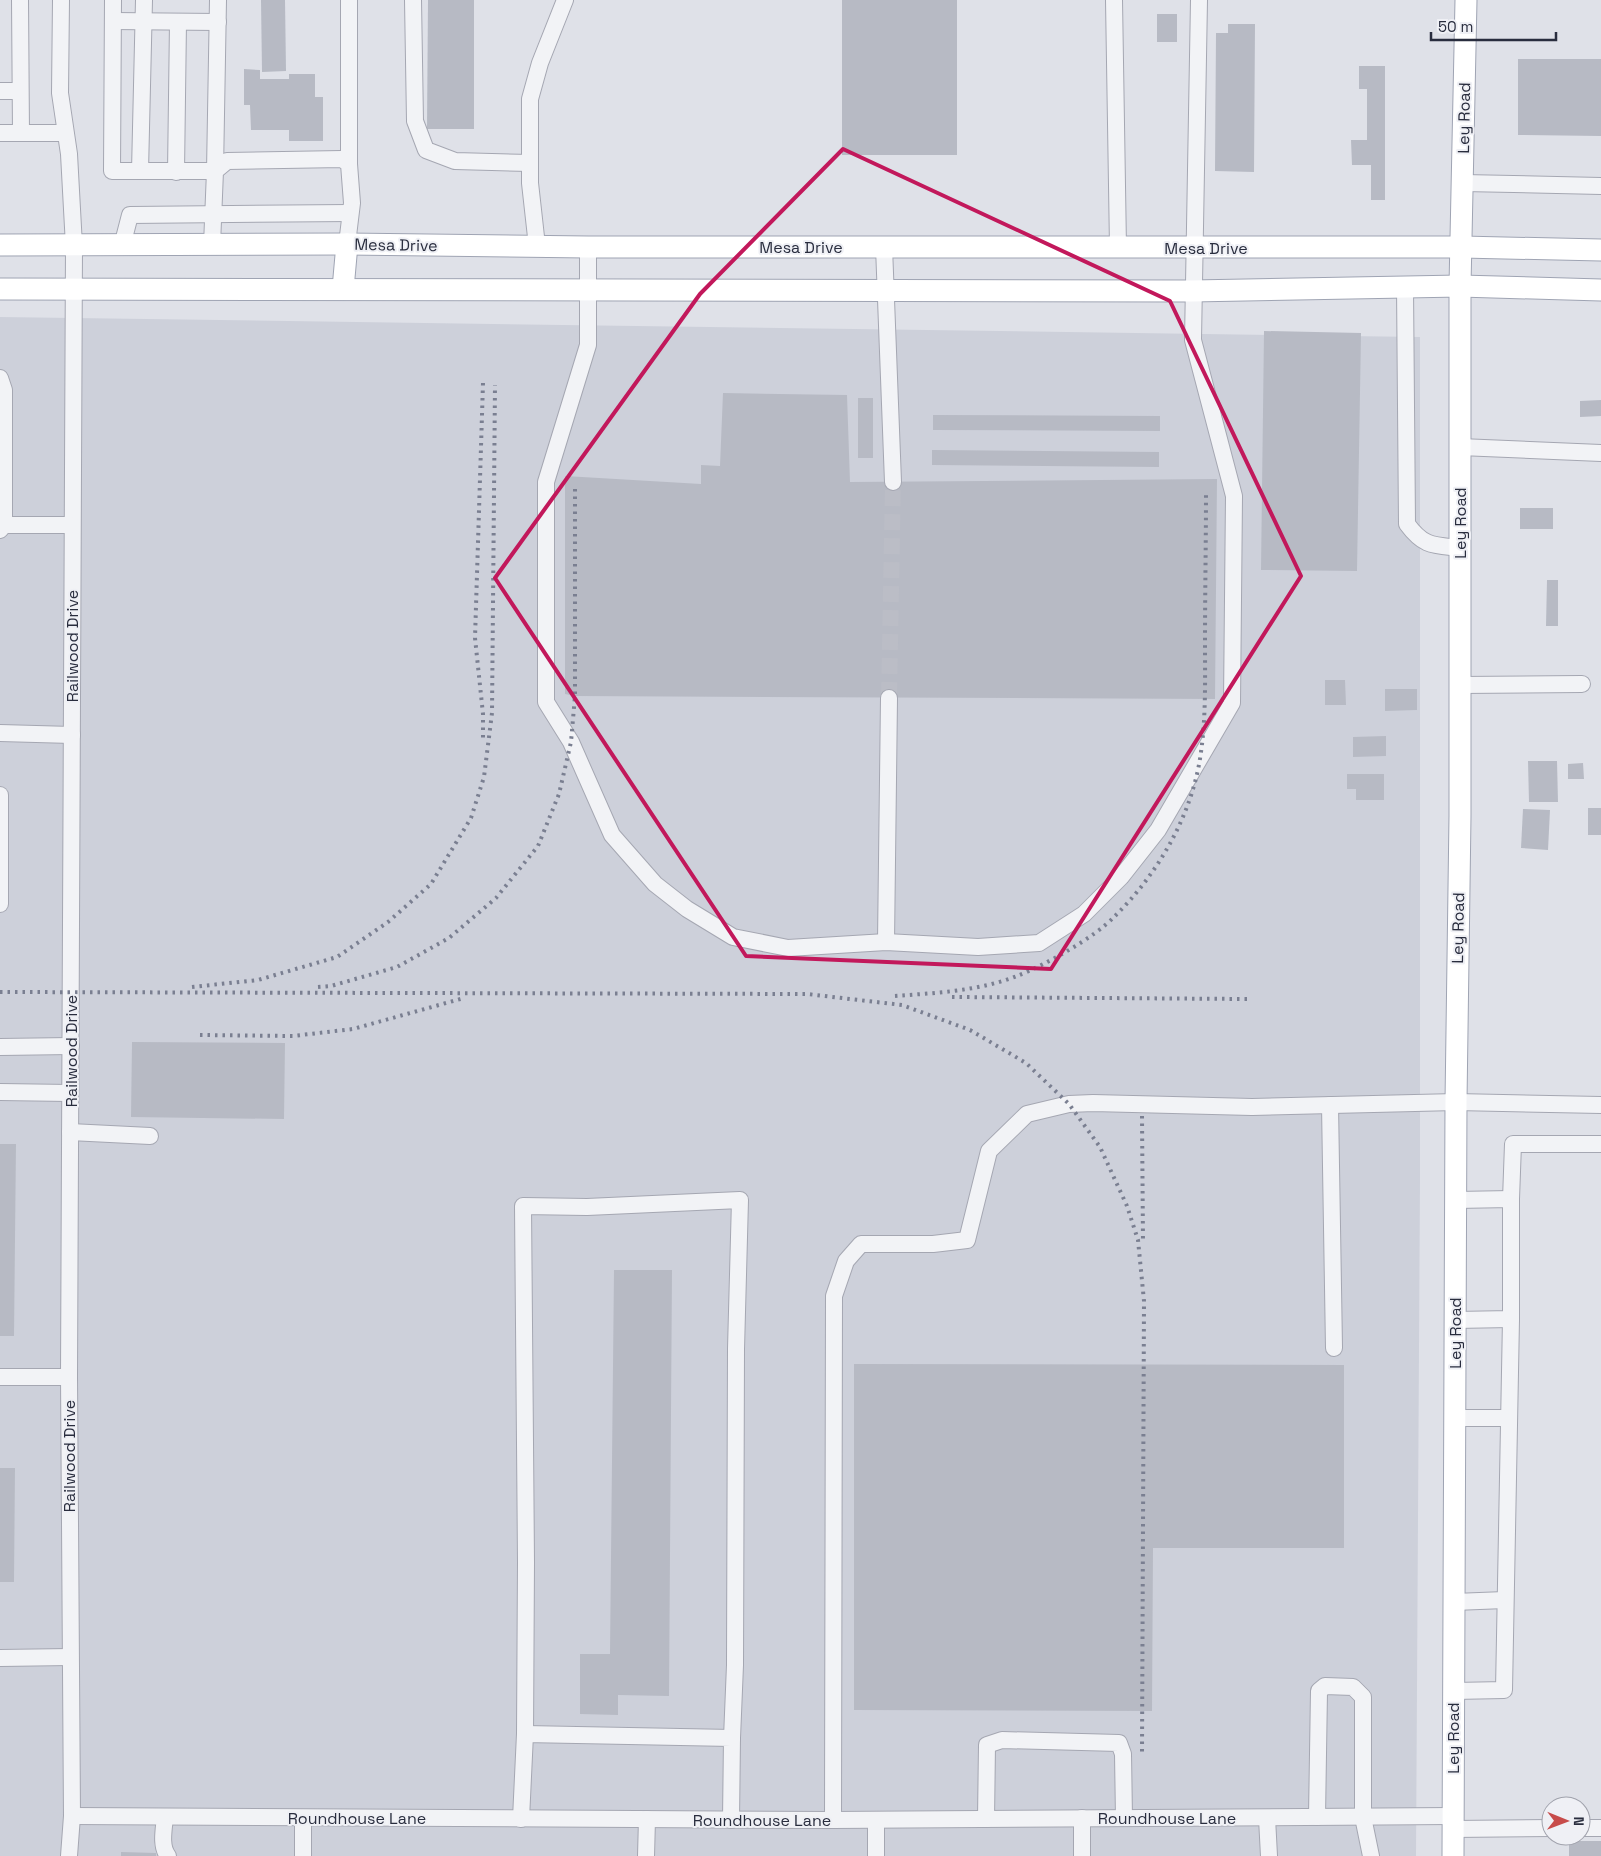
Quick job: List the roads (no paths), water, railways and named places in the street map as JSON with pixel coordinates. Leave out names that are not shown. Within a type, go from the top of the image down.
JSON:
[{"type":"main road","name":"Ley Road","points":[[1453,1856],[1454,1418],[1460,686],[1460,286],[1466,0]]},
{"type":"main road","name":"Mesa Drive","points":[[0,246],[347,244],[588,247],[1194,249],[1462,247],[1601,250]]},
{"type":"main road","points":[[343,289],[347,244]]},
{"type":"main road","points":[[0,289],[589,288],[1192,291],[1460,286],[1601,290]]},
{"type":"street","points":[[20,0],[21,133]]},
{"type":"street","name":"Railwood Drive","points":[[61,0],[60,93],[69,154],[74,246],[69,1377],[72,1816],[69,1856]]},
{"type":"street","points":[[113,0],[112,171],[176,172],[215,170],[227,161],[342,159],[349,164]]},
{"type":"street","points":[[140,171],[144,0]]},
{"type":"street","points":[[212,245],[218,0]]},
{"type":"street","points":[[347,244],[350,213],[349,0]]},
{"type":"street","points":[[413,0],[415,121],[426,150],[456,161],[530,164]]},
{"type":"street","points":[[537,246],[530,164],[530,99],[540,63],[565,0]]},
{"type":"street","points":[[1114,0],[1118,248]]},
{"type":"street","points":[[588,247],[588,345],[546,482],[546,702],[571,742],[612,835],[655,884],[687,909],[733,937],[788,948],[886,942],[978,947],[1038,943],[1084,914],[1122,877],[1158,830],[1232,703],[1234,496],[1193,340],[1192,291],[1199,0]]},
{"type":"street","points":[[113,20],[218,22]]},
{"type":"street","points":[[176,172],[178,22]]},
{"type":"street","points":[[0,91],[20,91]]},
{"type":"street","points":[[0,133],[65,133]]},
{"type":"street","points":[[1463,183],[1601,186]]},
{"type":"street","points":[[122,246],[130,215],[350,213]]},
{"type":"street","points":[[884,247],[888,290],[893,482]]},
{"type":"street","points":[[1406,287],[1407,524],[1418,539],[1434,545],[1460,548]]},
{"type":"street","points":[[0,378],[4,390],[2,527],[72,525]]},
{"type":"street","points":[[1460,447],[1601,453]]},
{"type":"street","points":[[1460,686],[1582,684]]},
{"type":"street","points":[[886,942],[889,698]]},
{"type":"street","points":[[0,733],[72,734]]},
{"type":"street","points":[[0,795],[0,904]]},
{"type":"street","points":[[0,1047],[71,1046]]},
{"type":"street","points":[[0,1092],[70,1093]]},
{"type":"street","points":[[833,1820],[834,1296],[846,1261],[861,1244],[934,1244],[966,1240],[989,1151],[1027,1114],[1069,1104],[1252,1107],[1456,1102],[1601,1104]]},
{"type":"street","points":[[1330,1105],[1334,1348]]},
{"type":"street","points":[[70,1132],[150,1136]]},
{"type":"street","points":[[1454,1691],[1504,1690],[1511,1319],[1512,1144],[1601,1144]]},
{"type":"street","points":[[521,1819],[526,1552],[523,1206],[587,1206],[740,1200],[736,1349],[735,1671],[731,1820]]},
{"type":"street","points":[[1456,1200],[1511,1200]]},
{"type":"street","points":[[1455,1320],[1511,1319]]},
{"type":"street","points":[[0,1377],[69,1377]]},
{"type":"street","points":[[1454,1418],[1509,1418]]},
{"type":"street","points":[[1454,1602],[1505,1600]]},
{"type":"street","points":[[0,1658],[70,1657]]},
{"type":"street","points":[[1317,1817],[1319,1691],[1325,1686],[1352,1686],[1363,1697],[1363,1816],[1371,1856]]},
{"type":"street","points":[[524,1734],[732,1738]]},
{"type":"street","points":[[986,1819],[987,1745],[1002,1740],[1119,1743],[1123,1754],[1124,1818]]},
{"type":"street","name":"Roundhouse Lane","points":[[72,1816],[731,1820],[1363,1816],[1541,1827]]},
{"type":"street","points":[[164,1817],[163,1842],[168,1856]]},
{"type":"street","points":[[303,1818],[303,1856]]},
{"type":"street","points":[[646,1856],[647,1818]]},
{"type":"street","points":[[1082,1818],[1082,1856]]},
{"type":"street","points":[[1267,1818],[1269,1856]]},
{"type":"street","points":[[876,1820],[876,1856]]},
{"type":"tunnel","points":[[889,698],[893,482]]},
{"type":"railway","points":[[483,383],[475,638],[483,714],[483,742]]},
{"type":"railway","points":[[192,987],[258,980],[337,957],[388,922],[431,884],[471,818],[484,777],[492,713],[495,385]]},
{"type":"railway","points":[[318,987],[331,986],[397,967],[449,938],[496,898],[538,846],[559,794],[571,742],[575,696],[575,486]]},
{"type":"railway","points":[[895,996],[926,994],[988,985],[1017,976],[1041,965],[1082,942],[1105,925],[1130,900],[1159,862],[1182,820],[1197,775],[1201,752],[1205,698],[1206,491]]},
{"type":"railway","points":[[0,992],[807,994],[902,1005],[970,1030],[1026,1063],[1069,1104],[1100,1147],[1127,1206],[1138,1240],[1144,1301],[1142,1752]]},
{"type":"railway","points":[[952,997],[1247,999]]},
{"type":"railway","points":[[200,1035],[293,1036],[353,1029],[464,998]]},
{"type":"railway","points":[[1142,1116],[1143,1243]]}]
